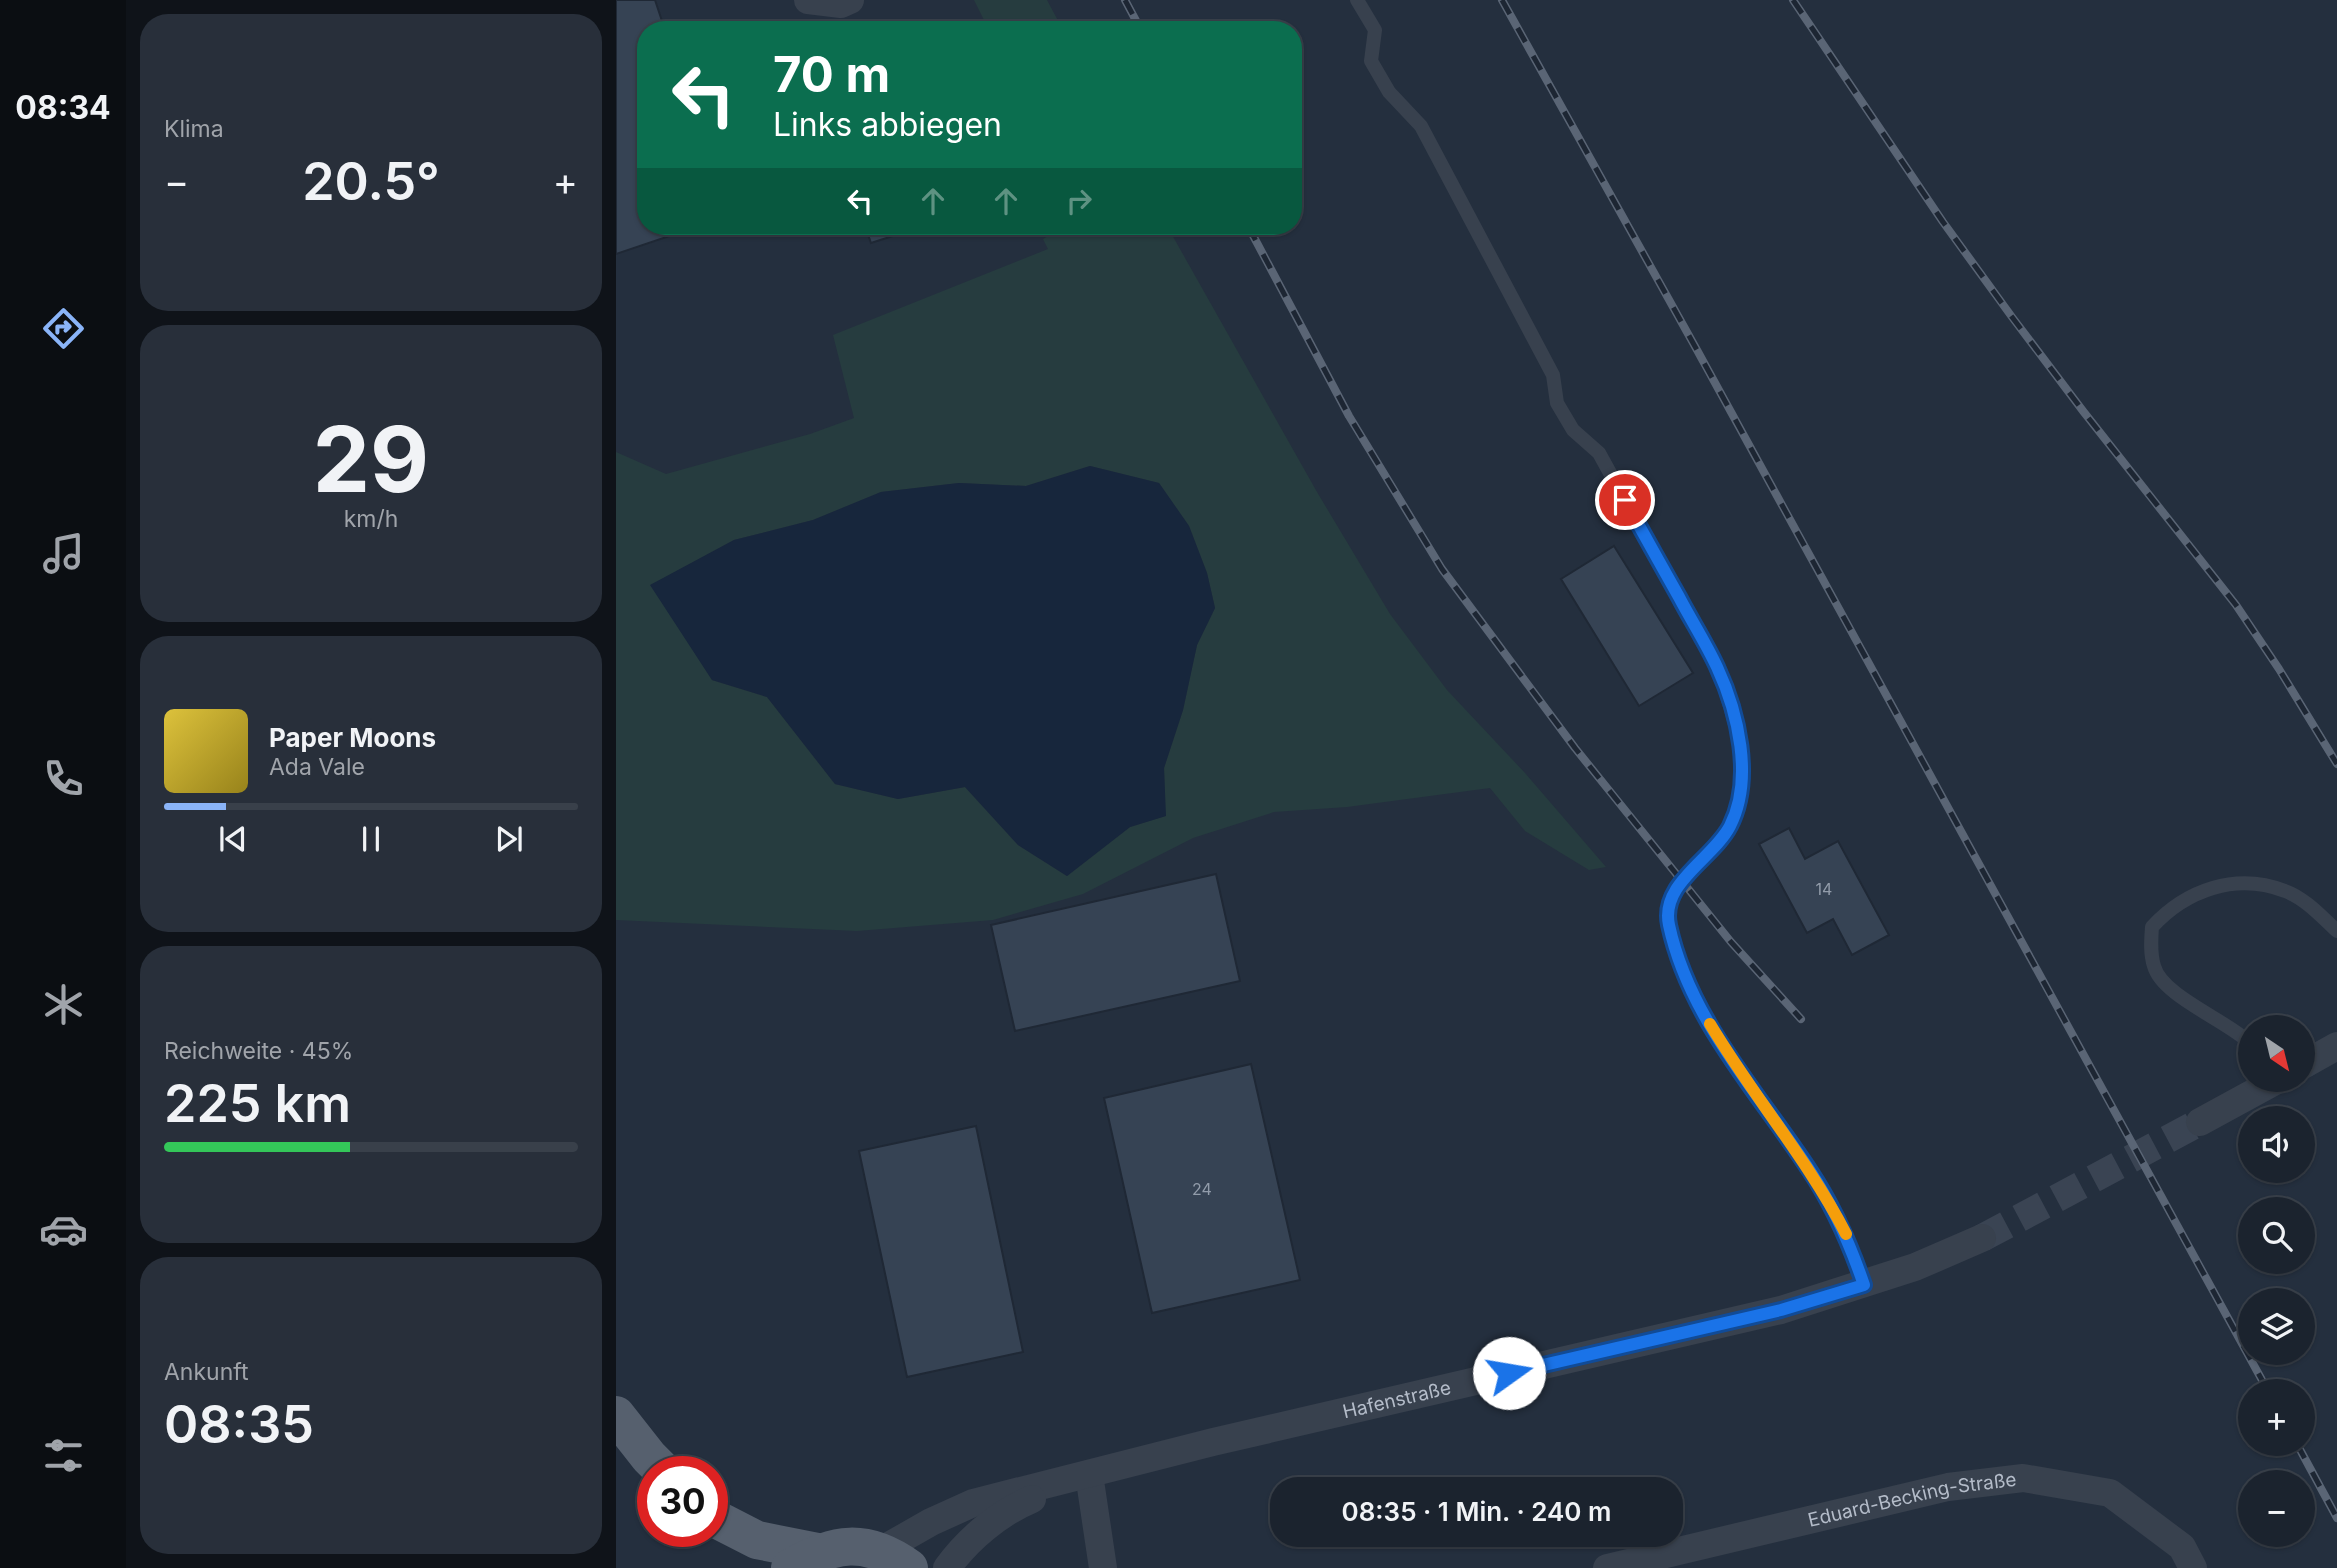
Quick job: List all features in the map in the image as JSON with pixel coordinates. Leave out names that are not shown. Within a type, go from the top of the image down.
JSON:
[{"type":"main road","points":[[616,1415],[648,1456]]},
{"type":"main road","points":[[728,1525],[804,1560],[848,1546],[895,1560]]},
{"type":"street","points":[[808,0],[841,4],[850,0]]},
{"type":"street","points":[[2315,1058],[2337,1046]]},
{"type":"street","points":[[2200,1122],[2255,1092]]},
{"type":"street","name":"Hafenstraße","points":[[895,1560],[930,1522],[973,1503],[1213,1442],[1781,1310],[1915,1267],[1982,1238]]},
{"type":"street","points":[[1089,1474],[1103,1568]]},
{"type":"street","name":"Hafenstraße","points":[[947,1568],[1010,1508],[1089,1474]]},
{"type":"street","name":"Eduard-Becking-Straße","points":[[1607,1568],[1948,1487],[2023,1478],[2110,1493],[2182,1547],[2193,1568]]},
{"type":"lane","points":[[1357,0],[1374,30],[1371,61],[1389,92],[1421,126],[1553,375],[1557,403],[1573,430],[1599,453],[1717,667],[1738,736],[1741,787],[1730,825],[1718,843],[1671,897],[1668,922],[1689,988],[1728,1053],[1811,1171],[1849,1240],[1864,1285]]},
{"type":"lane","points":[[2238,1032],[2184,1000],[2167,987],[2154,968],[2152,928],[2169,909],[2198,893],[2226,884],[2258,884],[2287,891],[2317,911],[2337,931]]},
{"type":"green space","points":[[974,0],[1047,0],[1058,21],[984,21]]},
{"type":"green space","points":[[1050,235],[1172,235],[1317,492],[1390,614],[1447,690],[1525,773],[1606,867],[1589,870],[1525,831],[1490,788],[1347,807],[1274,812],[1193,838],[1083,894],[993,920],[857,931],[616,920],[616,452],[666,474],[810,434],[854,418],[833,335],[1048,249],[1043,239]],"holes":[[[1090,466],[1159,483],[1189,526],[1207,573],[1215,608],[1197,645],[1183,710],[1164,768],[1165,816],[1130,827],[1067,876],[1018,845],[965,787],[898,799],[835,784],[767,697],[712,680],[651,585],[734,540],[813,520],[881,492],[959,483],[1026,486]]]},
{"type":"water","points":[[1090,466],[1159,483],[1189,526],[1207,573],[1215,608],[1197,645],[1183,710],[1164,768],[1166,816],[1130,827],[1067,876],[1018,845],[965,787],[898,799],[835,784],[767,697],[712,680],[650,585],[734,540],[813,520],[881,492],[959,483],[1026,486]]},
{"type":"building","points":[[616,0],[655,0],[662,21],[637,21],[637,235],[672,235],[616,254]]},
{"type":"building","points":[[868,235],[896,235],[871,243]]},
{"type":"building","points":[[1614,546],[1693,673],[1639,706],[1561,579]]},
{"type":"building","points":[[1789,828],[1805,859],[1838,841],[1889,935],[1852,955],[1833,919],[1807,933],[1759,844]]},
{"type":"building","points":[[1216,874],[1240,981],[1015,1031],[991,925]]},
{"type":"building","points":[[1251,1064],[1300,1280],[1152,1313],[1104,1098]]},
{"type":"building","points":[[976,1126],[1023,1352],[907,1377],[859,1151]]},
{"type":"tunnel","points":[[1982,1238],[2200,1122]]},
{"type":"railway","points":[[1125,0],[1136,21]]},
{"type":"railway","points":[[1502,0],[2261,1379]]},
{"type":"railway","points":[[1793,0],[1943,222],[2012,317],[2236,605],[2337,764]]},
{"type":"railway","points":[[1253,235],[1349,416],[1442,569],[1575,748],[1731,942],[1801,1019]]},
{"type":"railway","points":[[2303,1456],[2337,1518]]},
{"type":"slow traffic","points":[[1710,1024],[1811,1171],[1846,1234]]},
{"type":"route","points":[[1509,1373],[1781,1310],[1864,1285],[1849,1240],[1835,1213],[1811,1171],[1728,1053],[1702,1010],[1689,988],[1673,942],[1668,922],[1671,897],[1718,843],[1730,825],[1737,807],[1741,787],[1738,736],[1717,667],[1625,500]]}]
